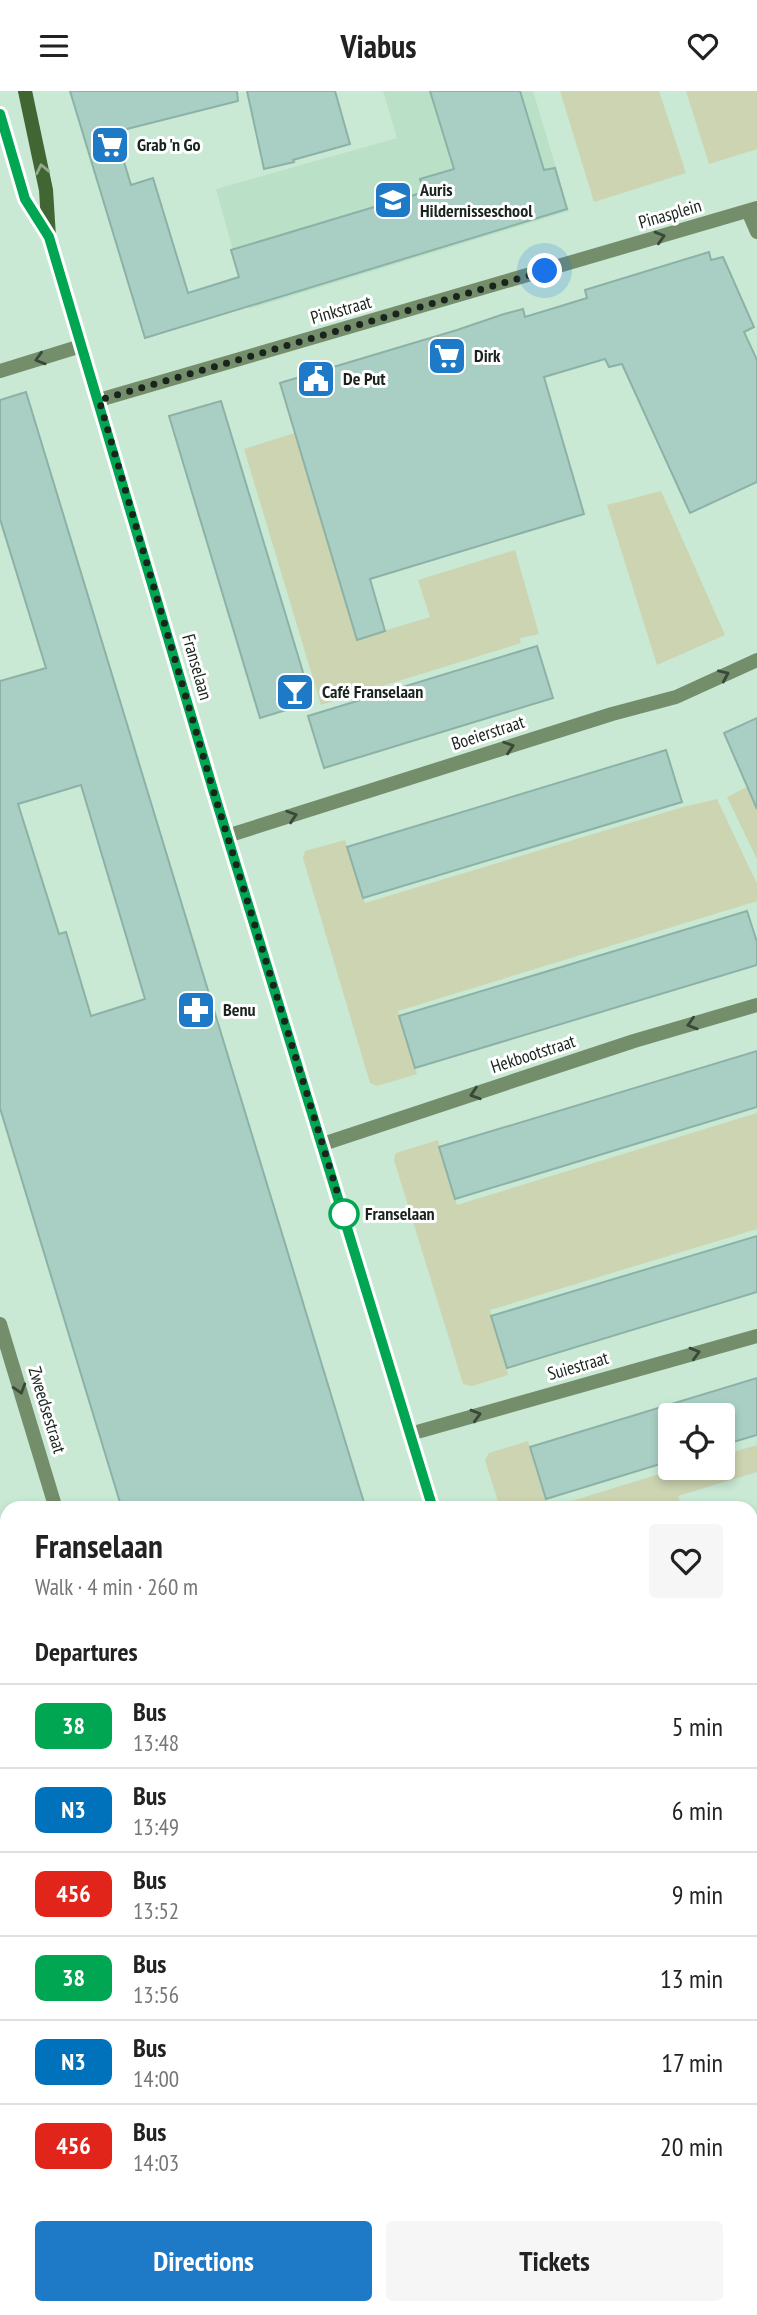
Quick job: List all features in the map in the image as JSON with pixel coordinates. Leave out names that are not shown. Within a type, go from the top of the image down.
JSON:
[{"type":"street","name":"Franselaan","points":[[25,91],[46,190],[49,237],[80,346],[99,400],[227,836],[431,1501]]},
{"type":"street","name":"Franselaan","points":[[0,114],[25,199],[49,237]]},
{"type":"street","points":[[752,209],[757,232]]},
{"type":"street","name":"Pinasplein","points":[[594,256],[752,209]]},
{"type":"street","name":"Pinkstraat","points":[[99,400],[594,256]]},
{"type":"street","points":[[0,371],[80,346]]},
{"type":"street","name":"Boeierstraat","points":[[227,836],[612,714],[676,697],[757,660]]},
{"type":"street","name":"Hekbootstraat","points":[[323,1144],[634,1041],[757,1005]]},
{"type":"street","name":"Zweedsestraat","points":[[0,1324],[54,1501]]},
{"type":"street","name":"Suiestraat","points":[[410,1434],[757,1336]]},
{"type":"shaded area","name":"Auris Hildernisseschool","points":[[383,91],[533,91],[569,211],[249,309],[216,189],[397,138]]},
{"type":"shaded area","points":[[560,91],[659,91],[686,173],[594,202]]},
{"type":"shaded area","points":[[686,91],[757,91],[757,149],[709,164]]},
{"type":"shaded area","points":[[295,433],[357,639],[430,617],[418,580],[515,550],[539,634],[520,638],[521,643],[321,705],[244,449]]},
{"type":"shaded area","points":[[661,491],[725,635],[657,665],[607,505]]},
{"type":"shaded area","points":[[757,782],[757,859],[727,797]]},
{"type":"shaded area","points":[[717,799],[757,884],[757,901],[398,1011],[417,1074],[377,1086],[370,1083],[303,858],[305,851],[345,840],[365,903]]},
{"type":"shaded area","points":[[757,1113],[757,1229],[490,1310],[508,1375],[472,1386],[463,1384],[394,1160],[396,1153],[438,1140],[457,1205]]},
{"type":"shaded area","points":[[528,1441],[547,1501],[498,1501],[485,1460],[489,1453]]},
{"type":"shaded area","points":[[757,1445],[757,1472],[735,1479],[735,1451]]},
{"type":"shaded area","points":[[658,1474],[658,1480],[731,1480],[678,1496],[680,1501],[572,1501]]},
{"type":"building","name":"Auris Hildernisseschool","points":[[70,91],[237,91],[238,101],[115,132],[131,185],[153,178],[188,293],[239,277],[231,250],[424,192],[420,179],[454,169],[430,91],[520,91],[544,170],[555,168],[567,209],[145,338]]},
{"type":"building","points":[[247,91],[335,91],[350,144],[264,169]]},
{"type":"building","points":[[709,252],[711,260],[723,257],[754,327],[744,332],[757,360],[757,482],[690,513],[622,364],[609,367],[605,359],[544,377],[584,514],[370,579],[385,631],[357,640],[280,383],[504,314],[523,309],[525,317],[587,298],[585,290]]},
{"type":"building","points":[[26,392],[364,1501],[120,1501],[0,1108],[0,681],[46,668],[0,519],[0,400]],"holes":[[[81,785],[145,999],[91,1016],[66,932],[59,934],[18,804]]]},
{"type":"building","points":[[221,401],[312,702],[260,718],[169,416]]},
{"type":"building","points":[[537,646],[553,698],[324,768],[308,716]]},
{"type":"building","points":[[757,718],[757,809],[724,733]]},
{"type":"building","points":[[666,750],[682,802],[363,898],[347,847]]},
{"type":"building","points":[[747,911],[757,942],[757,965],[415,1068],[399,1016]]},
{"type":"building","points":[[757,1051],[757,1107],[455,1199],[439,1147]]},
{"type":"building","points":[[757,1236],[757,1292],[507,1368],[491,1316]]},
{"type":"building","points":[[757,1378],[757,1435],[735,1441],[735,1403],[675,1403]]},
{"type":"building","points":[[658,1408],[658,1465],[546,1499],[530,1447]]},
{"type":"bus line","name":"38","points":[[0,114],[25,199],[49,237],[214,793],[431,1501]]},
{"type":"place","name":"Grab 'n Go","points":[[110,145]]},
{"type":"place","name":"Auris Hildernisseschool","points":[[393,200]]},
{"type":"place","name":"Dirk","points":[[447,356]]},
{"type":"place","name":"De Put","points":[[316,379]]},
{"type":"place","name":"Café Franselaan","points":[[295,692]]},
{"type":"place","name":"Benu","points":[[196,1010]]},
{"type":"place","name":"Franselaan","points":[[344,1214]]},
{"type":"route","points":[[344,1214],[214,793],[99,400],[545,271]]}]
